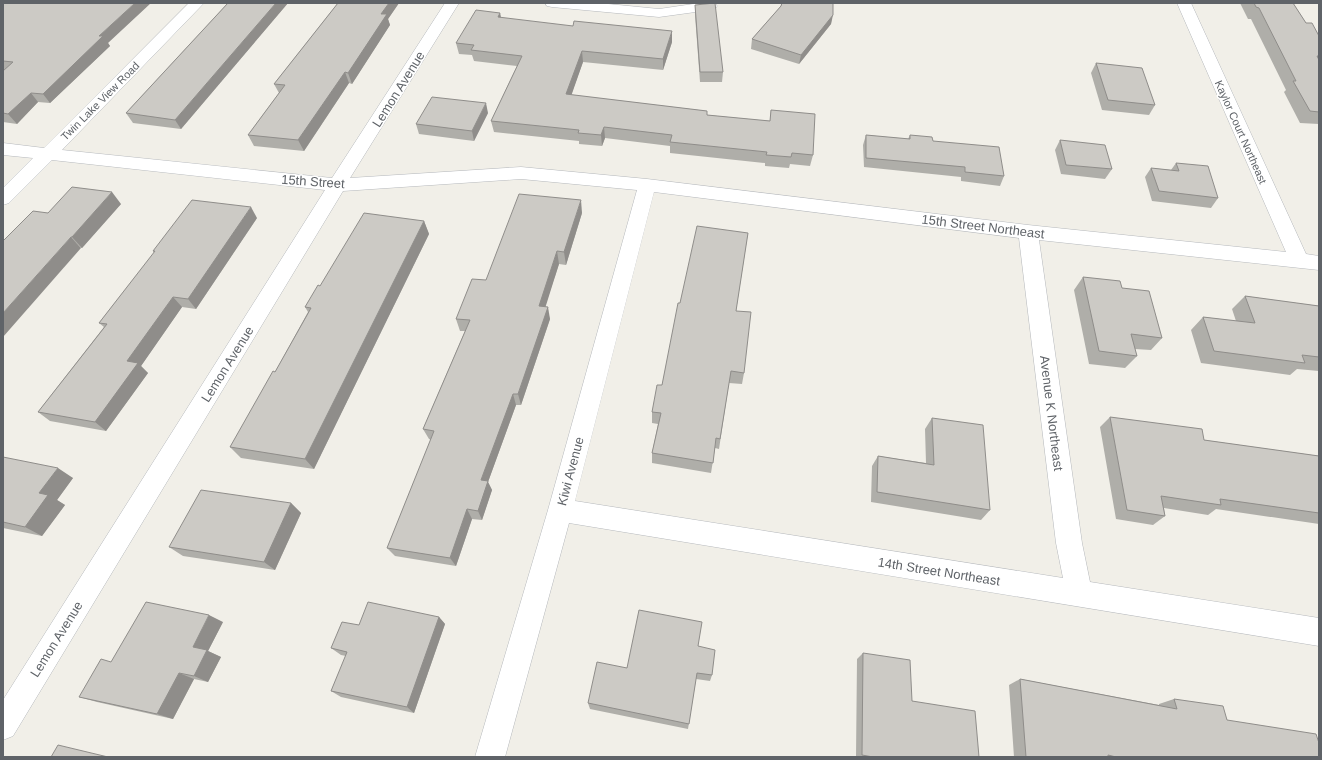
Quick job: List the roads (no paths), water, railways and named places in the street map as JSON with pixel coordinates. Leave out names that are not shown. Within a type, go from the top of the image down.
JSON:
[{"type":"street","name":"Twin Lake View Road","points":[[3,199],[197,3]]},
{"type":"street","name":"Lemon Avenue","points":[[3,726],[337,185],[452,3]]},
{"type":"street","points":[[552,3],[659,13],[710,6]]},
{"type":"street","name":"Kaylor Court Northeast","points":[[1184,3],[1299,260]]},
{"type":"street","name":"15th Street","points":[[3,149],[337,185],[521,173],[647,185]]},
{"type":"street","name":"15th Street Northeast","points":[[647,185],[1028,232],[1319,263]]},
{"type":"street","name":"Kiwi Avenue","points":[[490,757],[560,510],[647,185]]},
{"type":"street","name":"Avenue K Northeast","points":[[1028,232],[1069,543],[1079,594]]},
{"type":"street","name":"14th Street Northeast","points":[[560,510],[1319,632]]}]
